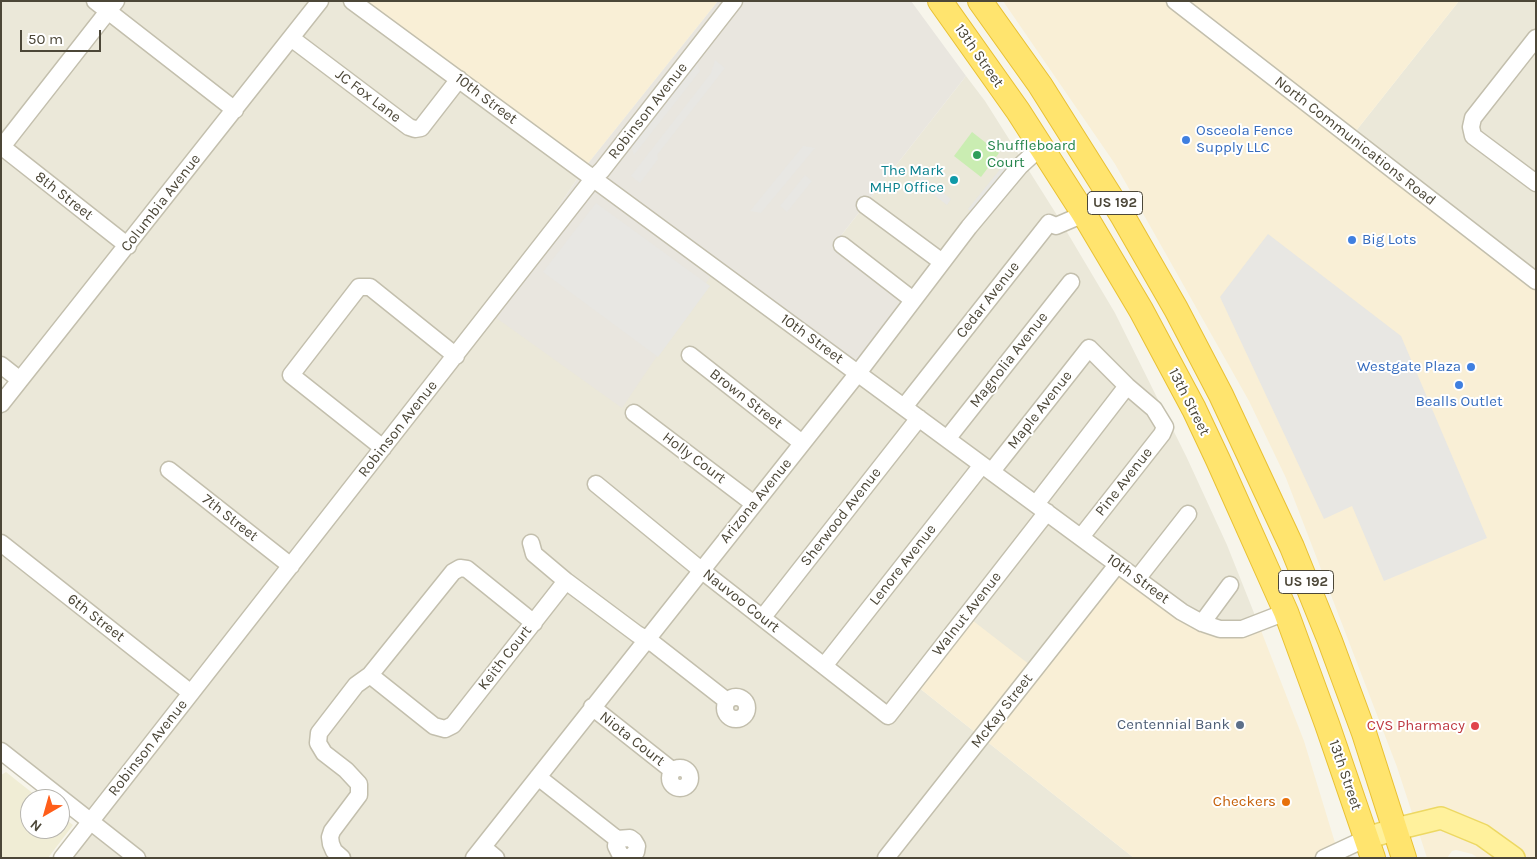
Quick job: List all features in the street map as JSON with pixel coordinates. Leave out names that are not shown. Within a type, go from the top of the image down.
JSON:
[{"type":"highway","name":"13th Street","points":[[940,1],[1018,111],[1084,214],[1141,310],[1194,409],[1286,612],[1322,708],[1370,848]]},
{"type":"highway","name":"13th Street","points":[[969,1],[986,10],[1040,85],[1069,130],[1154,270],[1221,395],[1302,572],[1355,706],[1396,829]]},
{"type":"highway","points":[[967,38],[986,45],[1040,127],[1045,131],[1053,133],[1069,130]]},
{"type":"highway","points":[[1042,150],[1056,149],[1068,153],[1083,166],[1093,186],[1103,195],[1112,198]]},
{"type":"highway","name":"US 192","points":[[1396,829],[1404,858]]},
{"type":"main road","points":[[1370,848],[1396,829],[1441,818],[1482,834],[1514,858]]},
{"type":"street","points":[[95,1],[112,6],[234,110]]},
{"type":"street","name":"Columbia Avenue","points":[[1,404],[128,246],[320,1]]},
{"type":"street","name":"10th Street","points":[[352,1],[1182,612],[1202,624],[1220,630],[1242,629],[1286,612]]},
{"type":"street","name":"Robinson Avenue","points":[[62,858],[734,1]]},
{"type":"street","name":"North Communications Road","points":[[1175,1],[1536,281]]},
{"type":"street","points":[[2,147],[112,6]]},
{"type":"street","name":"JC Fox Lane","points":[[291,38],[409,127],[415,129],[421,128],[459,79]]},
{"type":"street","points":[[1536,38],[1473,118],[1471,127],[1474,136],[1536,184]]},
{"type":"street","name":"8th Street","points":[[2,147],[128,246]]},
{"type":"street","name":"Arizona Avenue","points":[[478,852],[858,373],[969,227],[1020,166],[1032,155],[1042,150]]},
{"type":"street","points":[[865,205],[942,262]]},
{"type":"street","name":"Cedar Avenue","points":[[904,407],[1049,224],[1056,226],[1084,214]]},
{"type":"street","points":[[842,245],[913,300]]},
{"type":"street","name":"Magnolia Avenue","points":[[947,439],[1071,282]]},
{"type":"street","points":[[383,448],[291,375],[359,288],[370,287],[456,356]]},
{"type":"street","name":"Maple Avenue","points":[[987,468],[1088,348],[1127,386]]},
{"type":"street","name":"Brown Street","points":[[690,355],[802,443]]},
{"type":"street","points":[[1,365],[20,380]]},
{"type":"street","name":"Pine Avenue","points":[[1081,537],[1162,434],[1165,427],[1154,409],[1127,386]]},
{"type":"street","name":"Walnut Avenue","points":[[888,716],[1041,508],[1127,386]]},
{"type":"street","name":"Holly Court","points":[[634,413],[754,504]]},
{"type":"street","name":"Sherwood Avenue","points":[[763,617],[919,418]]},
{"type":"street","name":"Lenore Avenue","points":[[824,666],[987,468]]},
{"type":"street","name":"7th Street","points":[[169,470],[291,566]]},
{"type":"street","name":"Nauvoo Court","points":[[596,484],[701,570],[888,716]]},
{"type":"street","points":[[1138,579],[1188,514]]},
{"type":"street","name":"6th Street","points":[[1,543],[192,693]]},
{"type":"street","points":[[531,543],[534,554],[566,581],[637,634],[654,644],[727,701]]},
{"type":"street","name":"McKay Street","points":[[886,858],[1118,565]]},
{"type":"street","name":"Keith Court","points":[[460,568],[467,569],[534,622],[453,725],[445,729],[434,726],[370,675],[453,572],[460,568]]},
{"type":"street","points":[[534,622],[566,581]]},
{"type":"street","points":[[1202,624],[1230,585]]},
{"type":"street","points":[[342,858],[334,851],[330,836],[359,795],[360,784],[324,753],[318,743],[319,732],[356,685],[370,675]]},
{"type":"street","name":"Niota Court","points":[[592,707],[672,771]]},
{"type":"street","points":[[1,751],[137,858]]},
{"type":"street","points":[[538,777],[617,840]]},
{"type":"street","points":[[1324,858],[1370,848]]},
{"type":"street","points":[[478,852],[496,858]]},
{"type":"shaded area","points":[[1,1],[85,1],[100,13],[1,138]]},
{"type":"shaded area","points":[[124,1],[313,1],[234,102],[117,10]]},
{"type":"shaded area","points":[[327,1],[341,1],[579,176],[488,312],[712,274],[1111,567],[1033,668],[918,687],[1134,858],[59,858],[90,819],[70,803],[70,789],[52,789],[1,748],[1,413]]},
{"type":"shaded area","points":[[363,1],[718,1],[586,166]]},
{"type":"shaded area","points":[[718,1],[911,1],[966,76],[836,242],[910,302],[858,365],[586,166]]},
{"type":"shaded area","points":[[1003,1],[1459,1],[1352,136],[1536,283],[1536,858],[1525,858],[1489,832],[1414,819],[1397,767],[1286,478],[1249,401],[1115,164]]},
{"type":"shaded area","points":[[1459,1],[1536,1],[1536,283],[1352,136]]},
{"type":"shaded area","points":[[109,20],[226,111],[127,237],[10,145]]},
{"type":"shaded area","points":[[715,60],[725,68],[657,155],[658,159],[640,183],[631,176],[711,73]]},
{"type":"shaded area","points":[[696,61],[700,71],[634,155],[630,143]]},
{"type":"shaded area","points":[[966,76],[985,101],[1055,212],[1115,313],[1187,458],[1227,545],[1256,618],[1242,623],[1221,623],[1186,607],[858,365],[836,242]]},
{"type":"shaded area","points":[[803,146],[815,148],[761,213],[750,211]]},
{"type":"shaded area","points":[[3,155],[119,247],[20,372],[1,357],[1,157]]},
{"type":"shaded area","points":[[1006,162],[1013,167],[975,214],[968,209]]},
{"type":"shaded area","points":[[805,175],[812,181],[787,212],[780,206]]},
{"type":"shaded area","points":[[579,176],[712,274],[622,408],[488,312]]},
{"type":"shaded area","points":[[922,176],[951,199],[947,205],[917,182]]},
{"type":"shaded area","points":[[596,203],[710,286],[658,357],[543,272]]},
{"type":"shaded area","points":[[1268,234],[1401,336],[1487,538],[1384,581],[1352,506],[1324,519],[1220,297]]},
{"type":"shaded area","points":[[1111,567],[1174,614],[1260,628],[1304,741],[1336,846],[1324,851],[1316,858],[1134,858],[918,687],[972,620],[1034,668]]},
{"type":"shaded area","points":[[6,772],[27,789],[20,789],[20,839],[62,839],[48,858],[1,858],[1,775]]},
{"type":"shaded area","points":[[1440,825],[1503,858],[1478,858],[1472,854],[1456,850],[1452,851],[1447,858],[1427,858],[1418,830]]},
{"type":"green space","name":"Shuffleboard Court","points":[[972,132],[999,153],[981,177],[954,156]]},
{"type":"place","name":"Osceola Fence Supply LLC","points":[[1186,140]]},
{"type":"place","name":"Shuffleboard Court","points":[[977,155]]},
{"type":"place","name":"The Mark MHP Office","points":[[954,180]]},
{"type":"place","name":"Big Lots","points":[[1352,240]]},
{"type":"place","name":"Westgate Plaza","points":[[1471,367]]},
{"type":"place","name":"Bealls Outlet","points":[[1459,385]]},
{"type":"place","name":"Centennial Bank","points":[[1240,725]]},
{"type":"place","name":"CVS Pharmacy","points":[[1475,726]]},
{"type":"place","name":"Checkers","points":[[1286,802]]}]
